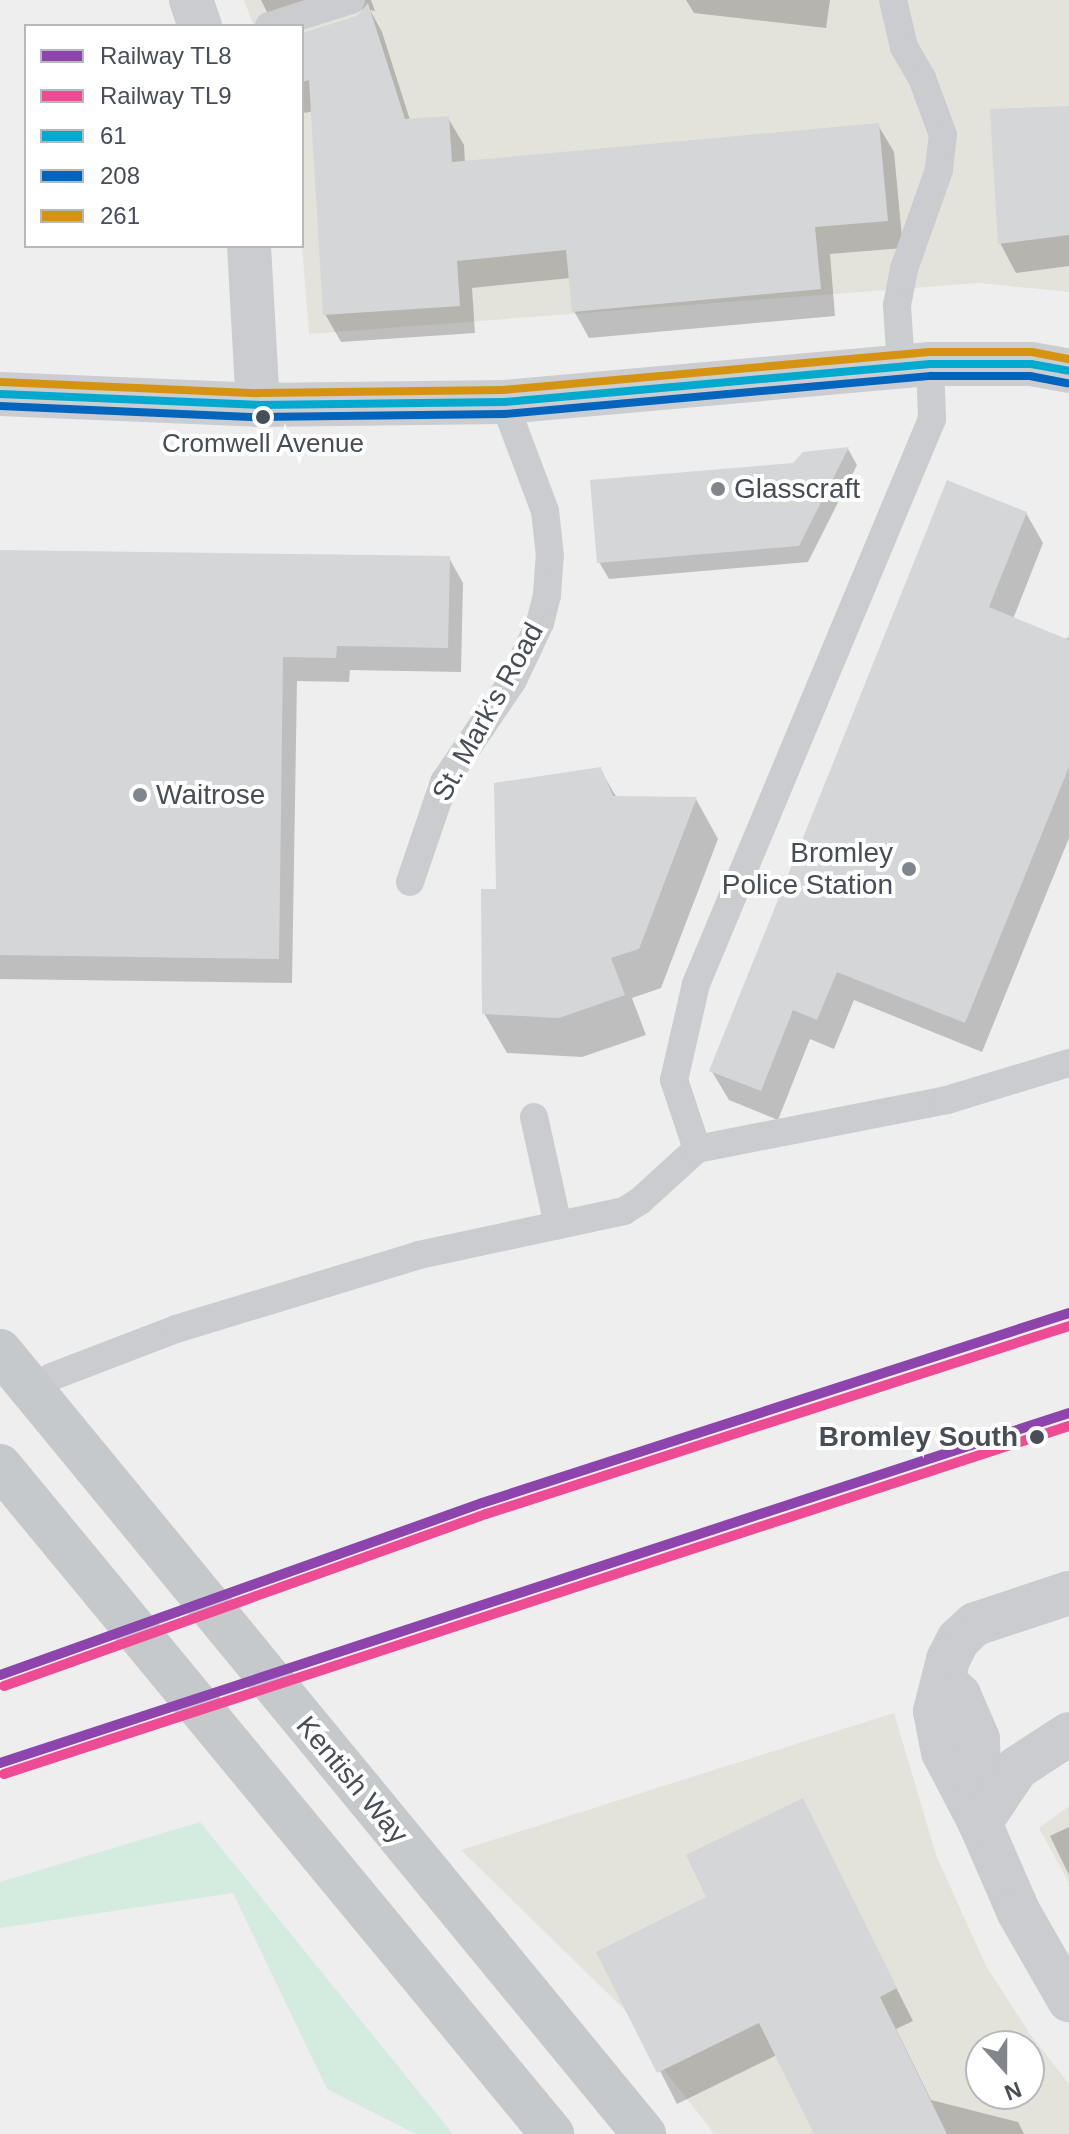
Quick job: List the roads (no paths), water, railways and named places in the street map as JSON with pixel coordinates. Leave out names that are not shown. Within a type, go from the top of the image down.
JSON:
[{"type":"main road","points":[[0,394],[258,405],[504,402],[916,365],[1031,364],[1069,371]]},
{"type":"main road","name":"Kentish Way","points":[[0,1351],[644,2134]]},
{"type":"main road","points":[[0,1466],[552,2134]]},
{"type":"street","points":[[191,0],[199,24]]},
{"type":"street","points":[[249,248],[258,405]]},
{"type":"street","points":[[1069,1593],[975,1624],[958,1640],[935,1711],[943,1752],[980,1823],[1018,1911],[1069,2000]]},
{"type":"street","points":[[980,1823],[1017,1768],[1069,1734]]},
{"type":"lane","points":[[275,24],[351,0]]},
{"type":"lane","points":[[697,1149],[674,1080],[696,984],[932,419],[897,306],[904,269],[939,170],[943,135],[922,78],[904,47],[893,0]]},
{"type":"lane","name":"St. Mark's Road","points":[[410,882],[444,782],[513,680],[531,646],[547,595],[550,556],[545,511],[504,402]]},
{"type":"lane","points":[[51,1377],[176,1329],[419,1255],[624,1211],[697,1149],[947,1100],[1069,1063]]},
{"type":"lane","points":[[534,1117],[558,1225]]},
{"type":"rail line","name":"TL8","points":[[0,1675],[482,1503],[1069,1313]]},
{"type":"rail line","name":"TL9","points":[[4,1686],[486,1514],[1069,1326]]},
{"type":"rail line","name":"TL8","points":[[0,1763],[1069,1413]]},
{"type":"rail line","name":"TL9","points":[[4,1774],[1069,1426]]},
{"type":"place","name":"Cromwell Avenue","points":[[263,417]]},
{"type":"place","name":"Glasscraft","points":[[718,489]]},
{"type":"place","name":"Waitrose","points":[[140,795]]},
{"type":"place","name":"Bromley Police Station","points":[[909,869]]},
{"type":"place","name":"Bromley South","points":[[1037,1437]]}]
